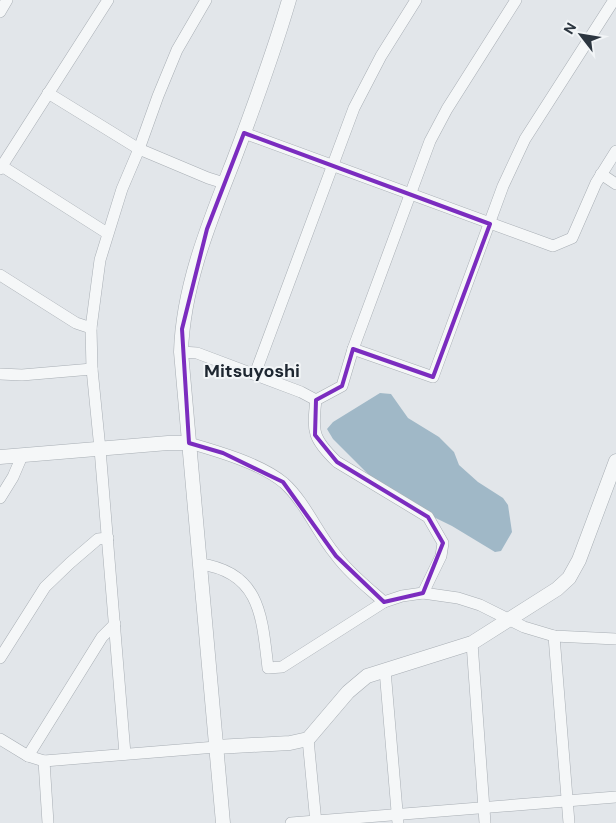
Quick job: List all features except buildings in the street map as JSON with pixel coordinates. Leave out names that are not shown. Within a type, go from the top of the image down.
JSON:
[{"type":"street","points":[[0,12],[8,0]]},
{"type":"street","points":[[107,233],[1,167],[108,0]]},
{"type":"street","points":[[125,754],[108,538],[92,369],[91,328],[100,260],[122,189],[178,50],[206,0]]},
{"type":"street","points":[[223,823],[181,352],[182,329],[191,285],[207,229],[244,133],[280,32],[289,0]]},
{"type":"street","points":[[316,400],[342,386],[353,349],[430,141],[447,109],[516,0]]},
{"type":"street","points":[[254,374],[354,108],[365,84],[413,1]]},
{"type":"street","points":[[353,349],[433,377],[503,186],[525,139],[611,3]]},
{"type":"street","points":[[48,93],[139,150],[224,183]]},
{"type":"street","points":[[244,133],[553,246],[572,238],[596,183],[616,151]]},
{"type":"street","points":[[601,174],[616,184]]},
{"type":"street","points":[[0,275],[76,323],[91,328]]},
{"type":"street","points":[[181,352],[197,353],[301,392],[316,400]]},
{"type":"street","points":[[0,374],[22,375],[92,369]]},
{"type":"street","points":[[316,400],[313,421],[315,434],[324,450],[337,462],[428,517],[443,543],[441,556],[424,592]]},
{"type":"street","points":[[0,457],[168,443],[189,443],[223,453],[263,470],[283,482],[299,500],[336,556],[384,602]]},
{"type":"street","points":[[0,498],[13,477],[22,456]]},
{"type":"street","points":[[0,739],[28,756],[44,761],[290,743],[308,738],[348,692],[367,676],[472,642],[570,578],[579,560],[616,461]]},
{"type":"street","points":[[0,658],[46,587],[70,562],[98,539],[108,538]]},
{"type":"street","points":[[200,564],[213,565],[230,573],[246,584],[258,604],[263,626],[268,668],[282,667],[384,602],[424,592],[458,598],[480,605],[524,627],[554,636],[616,640]]},
{"type":"street","points":[[28,756],[102,637],[115,624]]},
{"type":"street","points":[[554,636],[569,823]]},
{"type":"street","points":[[472,642],[485,823]]},
{"type":"street","points":[[385,670],[397,819]]},
{"type":"street","points":[[308,738],[316,822]]},
{"type":"street","points":[[44,761],[48,823]]},
{"type":"street","points":[[291,823],[397,819],[484,808],[616,797]]},
{"type":"highlighted area","points":[[244,133],[490,224],[433,377],[353,349],[342,386],[316,400],[315,435],[337,462],[428,517],[443,543],[423,593],[384,602],[336,556],[283,482],[223,453],[189,443],[182,329],[207,229]]},
{"type":"water","points":[[380,393],[391,394],[408,418],[439,437],[454,452],[459,465],[478,482],[503,498],[508,505],[512,532],[501,551],[495,552],[452,526],[407,504],[368,474],[333,439],[327,429],[333,422]]},
{"type":"district","name":"Mitsuyoshi","points":[[252,371]]}]
